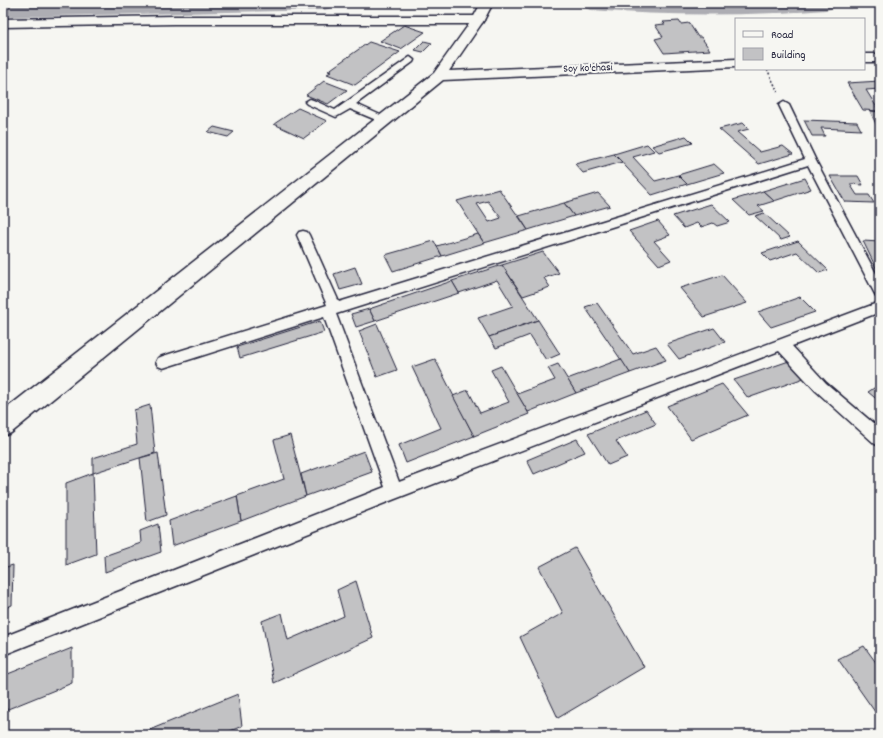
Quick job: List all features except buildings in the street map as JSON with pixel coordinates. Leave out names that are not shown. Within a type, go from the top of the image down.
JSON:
[{"type":"main road","points":[[3,23],[483,12]]},
{"type":"main road","points":[[3,425],[439,76],[483,12]]},
{"type":"main road","points":[[865,58],[880,58]]},
{"type":"main road","name":"Soy ko'chasi","points":[[439,76],[735,63]]},
{"type":"lane","points":[[310,102],[336,114],[410,60]]},
{"type":"lane","points":[[349,105],[384,120]]},
{"type":"lane","points":[[784,105],[811,161],[880,293]]},
{"type":"lane","points":[[163,362],[811,161]]},
{"type":"lane","points":[[303,235],[331,309],[395,491]]},
{"type":"lane","points":[[3,646],[395,491],[880,306]]},
{"type":"lane","points":[[781,344],[821,387],[880,440]]},
{"type":"path","points":[[767,70],[784,105]]},
{"type":"waterway","points":[[3,10],[324,3]]},
{"type":"waterway","points":[[591,3],[650,7],[708,8],[767,7],[826,3]]}]
